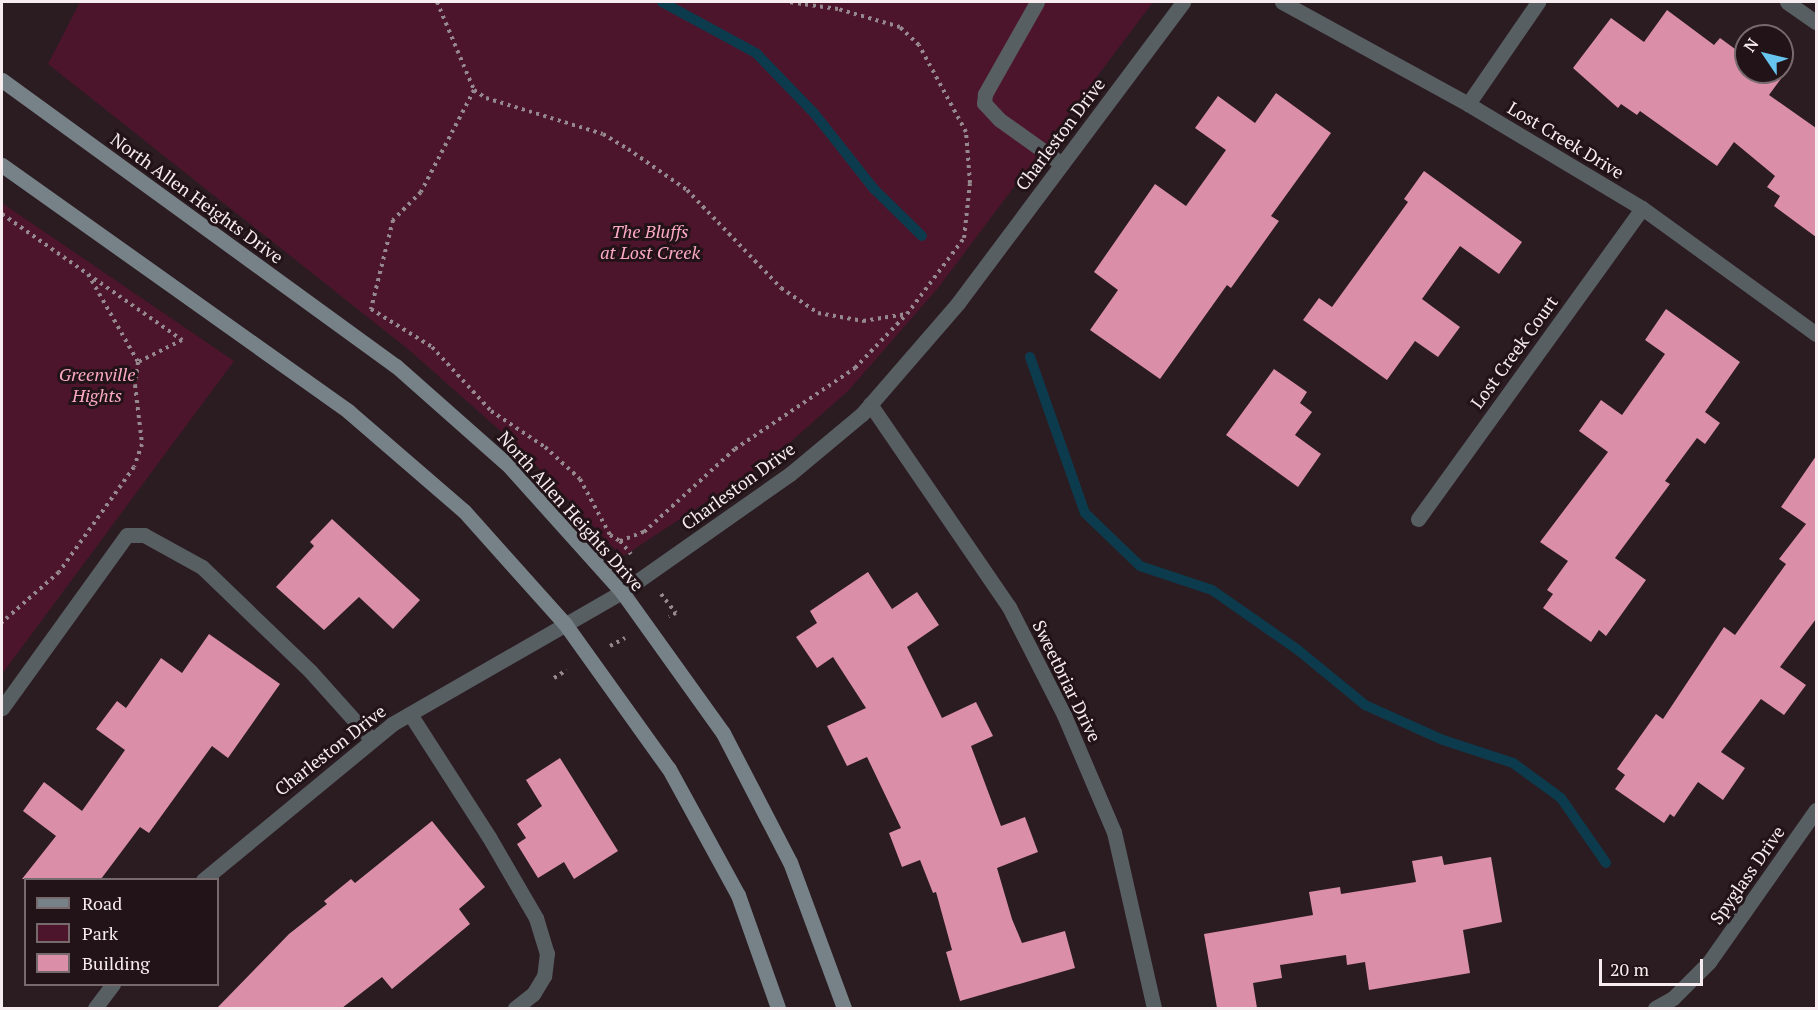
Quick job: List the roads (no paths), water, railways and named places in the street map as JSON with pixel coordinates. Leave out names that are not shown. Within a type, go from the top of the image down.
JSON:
[{"type":"main road","name":"North Allen Heights Drive","points":[[2,80],[396,366],[510,467],[622,592],[723,734],[790,862],[844,1008]]},
{"type":"main road","points":[[2,165],[348,411],[464,511],[566,624],[675,780],[738,895],[778,1008]]},
{"type":"street","points":[[1037,2],[985,94],[984,103],[1000,120],[1062,164]]},
{"type":"street","name":"Charleston Drive","points":[[204,878],[372,740],[410,714],[622,592],[790,474],[870,404],[958,303],[1183,2]]},
{"type":"street","name":"Lost Creek Drive","points":[[1282,2],[1468,104],[1642,208],[1816,334]]},
{"type":"street","points":[[1468,104],[1538,2]]},
{"type":"street","points":[[1787,2],[1816,22]]},
{"type":"street","name":"Lost Creek Court","points":[[1418,519],[1642,208]]},
{"type":"street","name":"Sweetbriar Drive","points":[[870,404],[1009,607],[1064,715],[1114,832],[1154,1008]]},
{"type":"street","points":[[2,708],[127,535],[144,535],[202,567],[312,672],[372,740]]},
{"type":"street","points":[[410,714],[489,837],[536,918],[547,952],[544,976],[533,994],[514,1008]]},
{"type":"street","name":"Spyglass Drive","points":[[1655,1008],[1673,998],[1709,962],[1816,810]]},
{"type":"street","points":[[95,1008],[112,986]]},
{"type":"waterway","points":[[662,2],[756,53],[814,113],[874,189],[922,236]]},
{"type":"waterway","points":[[1030,357],[1085,513],[1140,566],[1212,590],[1298,650],[1365,705],[1443,740],[1513,763],[1561,798],[1606,863]]},
{"type":"park label","name":"The Bluffs at Lost Creek","points":[[650,242]]},
{"type":"park label","name":"Greenville Hights","points":[[97,385]]}]
